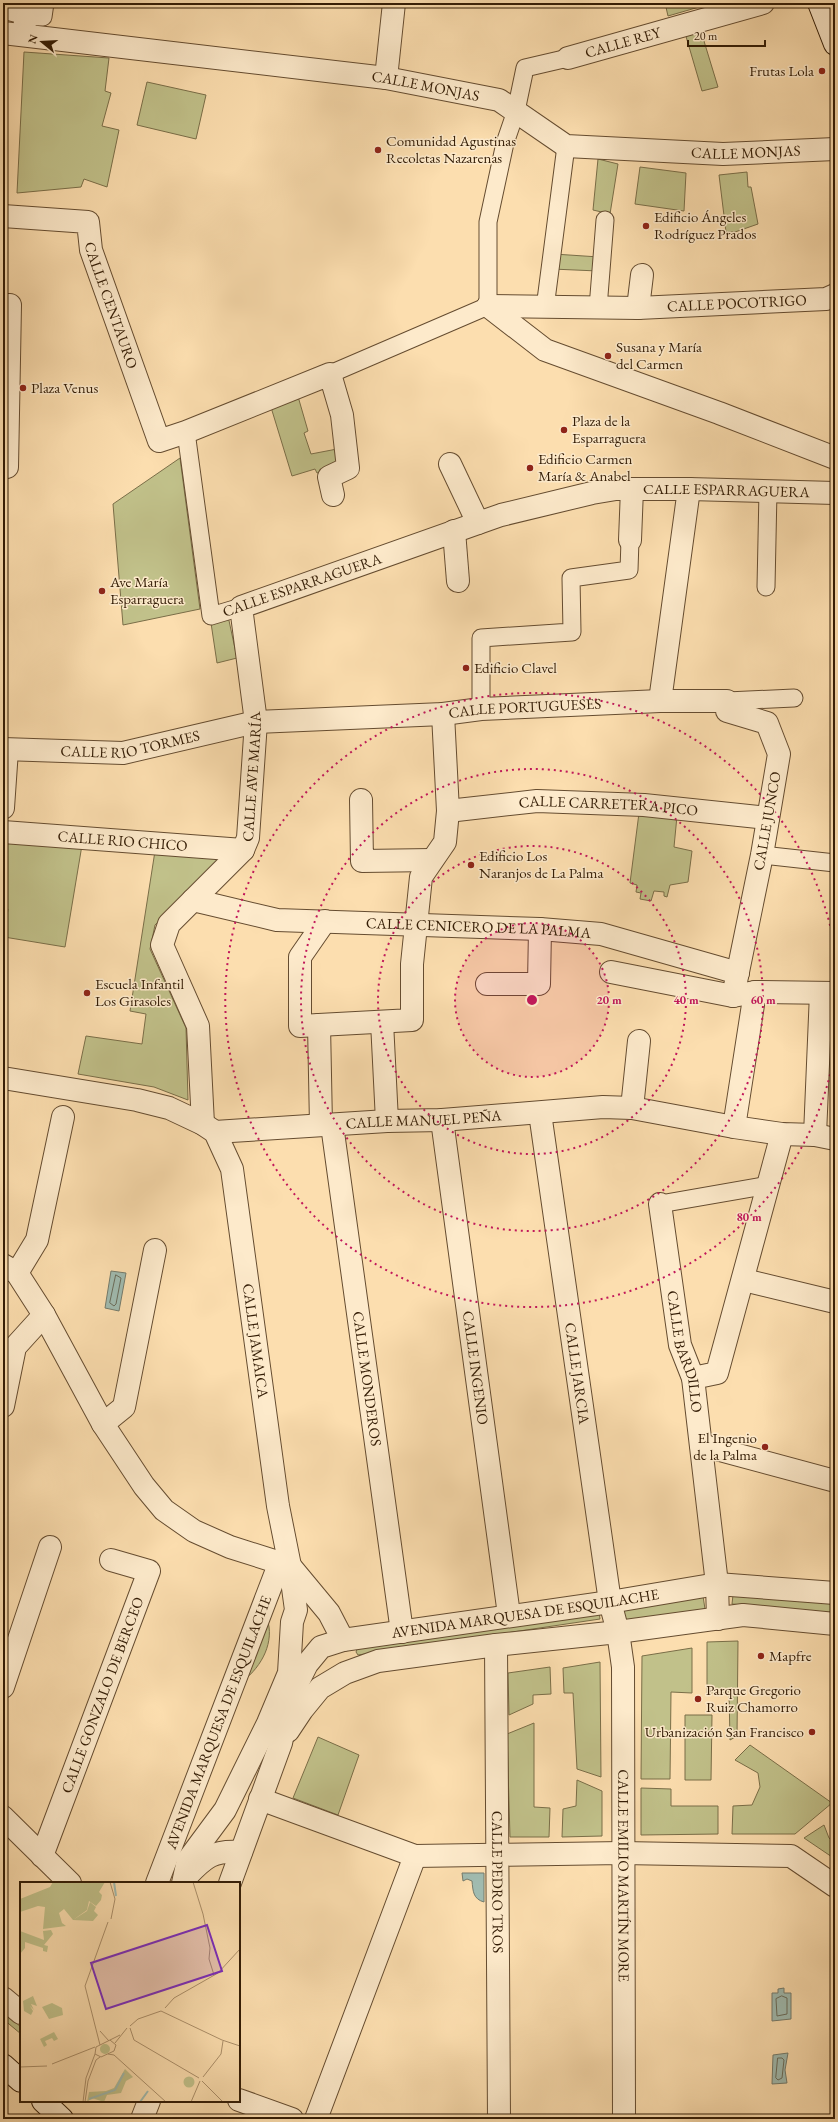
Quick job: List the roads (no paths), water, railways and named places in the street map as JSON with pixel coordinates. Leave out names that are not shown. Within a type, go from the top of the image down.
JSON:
[{"type":"street","points":[[4,3],[3,10],[20,22],[44,17],[45,3]]},
{"type":"street","points":[[386,78],[394,3]]},
{"type":"street","name":"CALLE REY","points":[[516,111],[525,68],[568,58],[763,3]]},
{"type":"street","points":[[819,3],[835,44]]},
{"type":"street","name":"CALLE MONJAS","points":[[20,22],[386,78],[499,100],[566,146],[723,154],[835,149]]},
{"type":"street","points":[[488,306],[488,222],[505,143],[516,111]]},
{"type":"street","points":[[545,308],[566,146]]},
{"type":"street","name":"CALLE CENTAURO","points":[[3,216],[88,222],[91,250],[159,441],[186,432]]},
{"type":"street","points":[[598,308],[605,220]]},
{"type":"street","points":[[638,308],[642,275]]},
{"type":"street","name":"CALLE POCOTRIGO","points":[[488,306],[545,308],[638,308],[826,299],[835,295]]},
{"type":"street","points":[[3,304],[10,305],[7,467],[3,467]]},
{"type":"street","points":[[186,432],[330,374],[488,306]]},
{"type":"street","points":[[488,306],[545,350],[719,413],[835,458]]},
{"type":"street","points":[[330,374],[342,415],[348,468],[329,477],[333,495]]},
{"type":"street","name":"CALLE ESPARRAGUERA","points":[[186,432],[211,616],[241,607],[501,515],[592,493],[632,489],[835,493]]},
{"type":"street","points":[[450,464],[478,523]]},
{"type":"street","points":[[481,709],[481,638],[572,632],[571,578],[629,570],[632,489]]},
{"type":"street","points":[[660,701],[689,489]]},
{"type":"street","points":[[766,587],[768,491]]},
{"type":"street","points":[[454,531],[458,581]]},
{"type":"street","name":"CALLE AVE MARÍA","points":[[209,1128],[198,1026],[162,945],[169,924],[243,850],[248,838],[256,722],[241,607]]},
{"type":"street","name":"CALLE PORTUGUESES","points":[[256,722],[443,714],[481,709],[660,701],[727,701],[794,698]]},
{"type":"street","name":"CALLE JUNCO","points":[[727,701],[727,711],[767,723],[779,754],[762,855],[738,973]]},
{"type":"street","points":[[325,921],[300,957],[300,1026],[412,1020],[412,964],[421,877],[445,842],[448,811],[443,714]]},
{"type":"street","name":"CALLE RIO TORMES","points":[[5,750],[122,754],[256,722]]},
{"type":"street","points":[[3,808],[5,750]]},
{"type":"street","points":[[361,800],[362,861],[432,860]]},
{"type":"street","name":"CALLE CARRETERA PICO","points":[[448,811],[537,801],[644,805],[768,818]]},
{"type":"street","name":"CALLE RIO CHICO","points":[[3,832],[243,850]]},
{"type":"street","points":[[762,855],[835,863]]},
{"type":"street","name":"CALLE CENICERO DE LA PALMA","points":[[193,900],[276,920],[540,929],[601,934],[738,973]]},
{"type":"street","points":[[487,984],[539,984],[540,929]]},
{"type":"street","points":[[611,972],[733,996],[755,992],[828,993],[825,1137]]},
{"type":"street","points":[[733,996],[738,973]]},
{"type":"street","points":[[734,1127],[755,992]]},
{"type":"street","points":[[382,1022],[387,1121]]},
{"type":"street","name":"CALLE MONDEROS","points":[[319,1025],[326,1125],[402,1632]]},
{"type":"street","points":[[632,1108],[639,1041]]},
{"type":"street","points":[[3,1078],[137,1100],[169,1108],[209,1128]]},
{"type":"street","name":"CALLE MANUEL PEÑA","points":[[209,1128],[442,1120],[540,1114],[603,1107],[632,1108],[734,1127],[782,1134],[825,1137]]},
{"type":"street","name":"CALLE JARCIA","points":[[540,1114],[610,1602],[618,1632]]},
{"type":"street","points":[[63,1117],[37,1240],[10,1269],[44,1315],[103,1424],[144,1486],[164,1510],[194,1531],[230,1547],[285,1564]]},
{"type":"street","name":"CALLE INGENIO","points":[[442,1120],[509,1616]]},
{"type":"street","name":"CALLE JAMAICA","points":[[209,1128],[232,1169],[285,1564],[296,1610],[292,1622],[289,1673]]},
{"type":"street","points":[[694,1378],[718,1373],[782,1134]]},
{"type":"street","points":[[660,1204],[769,1186]]},
{"type":"street","name":"CALLE BARDILLO","points":[[660,1204],[680,1345],[694,1378],[717,1584],[718,1619]]},
{"type":"street","points":[[103,1424],[124,1407],[155,1250]]},
{"type":"street","points":[[744,1280],[835,1302]]},
{"type":"street","points":[[3,1406],[15,1347],[44,1315]]},
{"type":"street","points":[[701,1445],[835,1482]]},
{"type":"street","points":[[3,1687],[50,1547]]},
{"type":"street","name":"CALLE GONZALO DE BERCEO","points":[[42,1856],[149,1571],[111,1560]]},
{"type":"street","name":"CALLE JAMAICA","points":[[285,1564],[329,1612],[343,1640]]},
{"type":"street","name":"AVENIDA MARQUESA DE ESQUILACHE","points":[[157,1882],[285,1564]]},
{"type":"street","name":"AVENIDA MARQUESA DE ESQUILACHE","points":[[230,1882],[281,1743],[291,1696],[307,1664],[322,1647],[343,1640],[610,1602],[717,1584],[835,1593]]},
{"type":"street","name":"AVENIDA MARQUESA DE ESQUILACHE","points":[[281,1743],[302,1710],[320,1688],[345,1673],[378,1661],[496,1645],[618,1632],[743,1615],[835,1624]]},
{"type":"street","name":"CALLE EMILIO MARTÍN MORE","points":[[618,1632],[622,1667],[624,2119]]},
{"type":"street","name":"CALLE PEDRO TROS","points":[[496,1645],[496,1856],[499,2119]]},
{"type":"street","name":"AVENIDA MARQUESA DE ESQUILACHE","points":[[183,1882],[188,1860],[225,1810],[268,1723],[289,1673]]},
{"type":"street","points":[[260,1799],[415,1856],[622,1853],[791,1856],[835,1886]]},
{"type":"street","points":[[3,1817],[69,1882]]},
{"type":"street","name":"AVENIDA MARQUESA DE ESQUILACHE","points":[[183,1882],[204,1858],[227,1851],[240,1852]]},
{"type":"street","points":[[316,2119],[415,1856]]},
{"type":"street","points":[[3,1998],[20,2012]]},
{"type":"street","points":[[3,2065],[20,2080]]},
{"type":"street","points":[[240,2100],[292,2119]]},
{"type":"street","points":[[44,2102],[62,2119]]},
{"type":"street","points":[[142,2119],[149,2102]]},
{"type":"water","points":[[111,1271],[126,1273],[119,1311],[105,1308]]},
{"type":"water","points":[[462,1873],[484,1873],[484,1902],[480,1901],[476,1897],[473,1891],[472,1881],[467,1879],[463,1881]]},
{"type":"water","points":[[784,1988],[784,1993],[791,1993],[791,2019],[772,2021],[772,1993],[778,1993],[778,1989]]},
{"type":"water","points":[[788,2053],[785,2070],[787,2083],[772,2084],[773,2055]]},
{"type":"place","name":"Frutas Lola","points":[[822,71]]},
{"type":"place","name":"Comunidad Agustinas Recoletas Nazarenas","points":[[378,150]]},
{"type":"place","name":"Edificio Ángeles Rodríguez Prados","points":[[646,226]]},
{"type":"place","name":"Susana y María del Carmen","points":[[608,356]]},
{"type":"place","name":"Plaza Venus","points":[[23,388]]},
{"type":"place","name":"Plaza de la Esparraguera","points":[[564,430]]},
{"type":"place","name":"Edificio Carmen María & Anabel","points":[[530,468]]},
{"type":"place","name":"Ave María Esparraguera","points":[[102,591]]},
{"type":"place","name":"Edificio Clavel","points":[[466,668]]},
{"type":"place","name":"Edificio Los Naranjos de La Palma","points":[[471,865]]},
{"type":"place","name":"Escuela Infantil Los Girasoles","points":[[87,993]]},
{"type":"place","name":"El Ingenio de la Palma","points":[[765,1447]]},
{"type":"place","name":"Mapfre","points":[[761,1656]]},
{"type":"place","name":"Parque Gregorio Ruiz Chamorro","points":[[698,1699]]},
{"type":"place","name":"Urbanización San Francisco","points":[[812,1732]]}]
